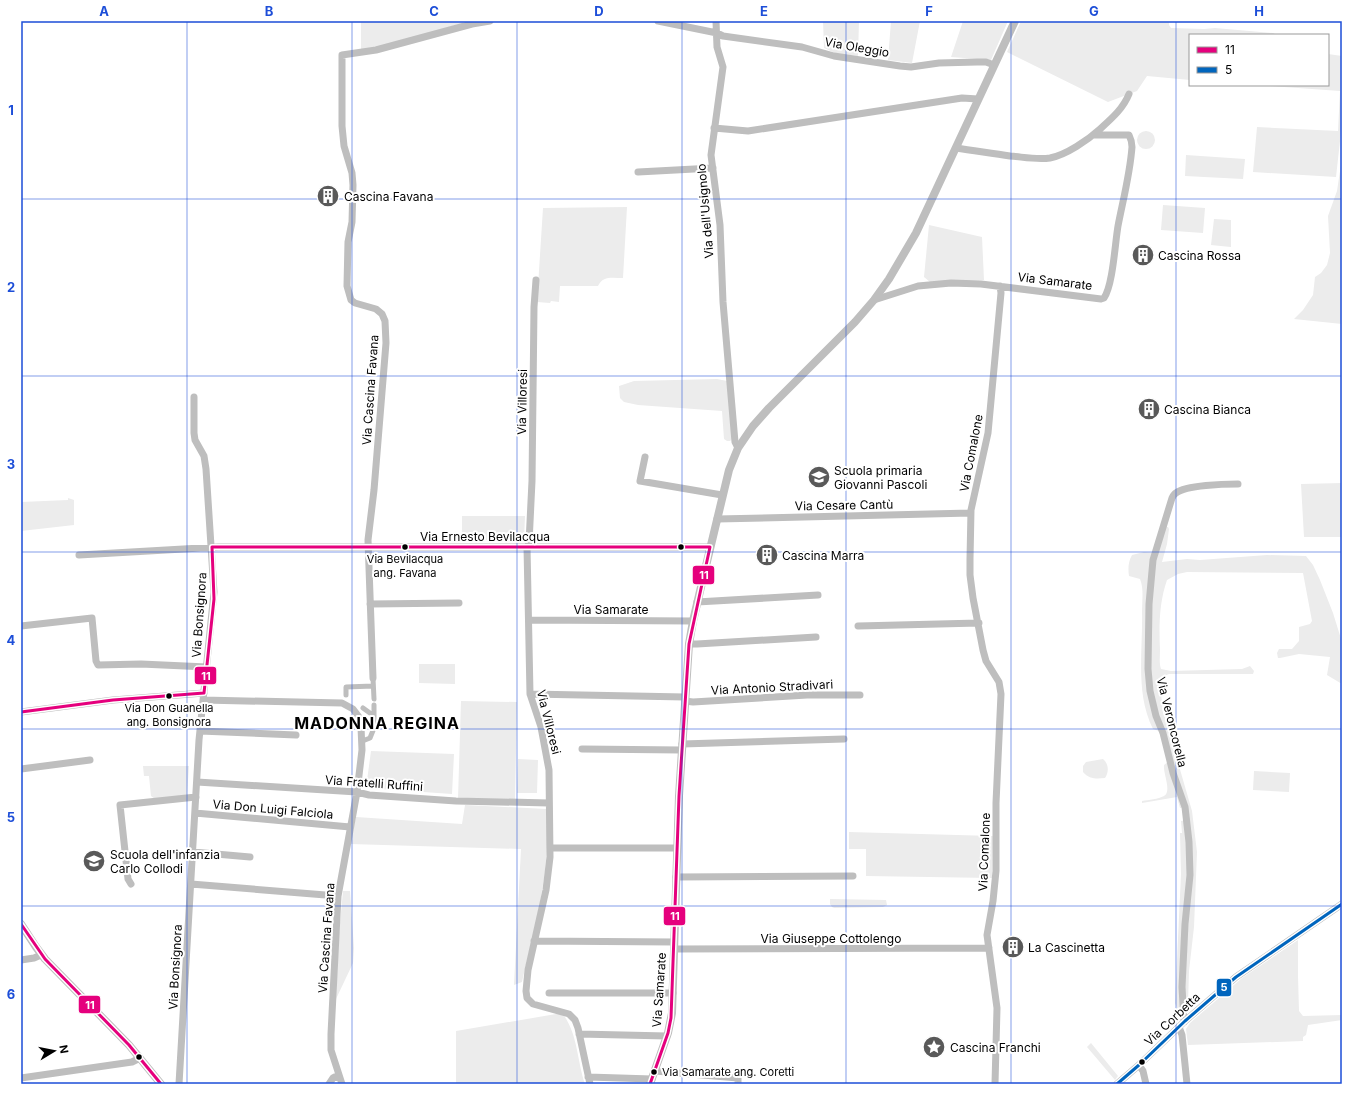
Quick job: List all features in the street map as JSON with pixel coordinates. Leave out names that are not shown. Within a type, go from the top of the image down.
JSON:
[{"type":"street","name":"Via Cascina Favana","points":[[373,678],[368,540],[374,490],[386,330],[385,321],[382,314],[376,309],[355,303],[351,300],[347,286],[348,242],[352,222],[353,185],[352,173],[344,146],[342,126],[342,55],[376,50],[472,24],[490,21]]},
{"type":"street","points":[[658,21],[717,33]]},
{"type":"street","name":"Via dell'Usignolo","points":[[716,21],[717,47],[723,67],[711,151],[720,226],[723,298],[735,439],[738,448]]},
{"type":"street","name":"Via Samarate","points":[[653,1078],[671,1020],[677,848],[689,644],[697,602],[729,470],[738,448],[750,429],[761,416],[850,328],[874,300],[889,279],[907,249],[1015,21]]},
{"type":"street","name":"Via Oleggio","points":[[717,33],[723,36],[802,47],[834,56],[900,66],[911,67],[939,63],[969,62],[986,62],[994,65]]},
{"type":"street","points":[[956,148],[1029,158],[1050,158],[1068,151],[1093,135],[1117,113],[1129,94]]},
{"type":"street","points":[[714,128],[748,131],[962,98],[978,99]]},
{"type":"street","name":"Via Samarate","points":[[874,300],[925,285],[958,283],[1000,286],[1101,299],[1106,295],[1111,271],[1132,147],[1129,136],[1093,135]]},
{"type":"street","points":[[638,172],[713,168]]},
{"type":"street","name":"Via Villoresi","points":[[536,280],[534,306],[532,481],[529,543],[527,547],[530,694],[541,727],[550,778],[550,848],[548,883],[534,941],[526,988],[527,998],[535,1006],[569,1014],[575,1020],[589,1080]]},
{"type":"street","name":"Via Comalone","points":[[995,1084],[997,1008],[987,935],[993,901],[996,871],[996,803],[1001,694],[999,682],[986,661],[970,575],[971,513],[988,433],[1001,294],[1000,286]]},
{"type":"street","name":"Via Bonsignora","points":[[180,1084],[200,731],[214,599],[206,462],[194,433],[194,397]]},
{"type":"street","points":[[645,457],[640,481],[722,495]]},
{"type":"street","name":"Via Veroncorella","points":[[1187,1084],[1182,1034],[1182,987],[1185,924],[1190,875],[1189,842],[1185,807],[1173,772],[1150,691],[1147,647],[1152,578],[1154,560],[1172,498],[1176,493],[1182,490],[1199,487],[1238,484]]},
{"type":"street","name":"Via Cesare Cantù","points":[[717,519],[971,513]]},
{"type":"street","points":[[79,556],[212,547]]},
{"type":"street","name":"Via Ernesto Bevilacqua","points":[[212,547],[710,547]]},
{"type":"street","points":[[697,602],[818,595]]},
{"type":"street","points":[[370,604],[459,603]]},
{"type":"street","points":[[21,626],[92,618],[96,661],[98,665],[141,664],[207,667]]},
{"type":"street","name":"Via Samarate","points":[[529,620],[693,622]]},
{"type":"street","points":[[858,626],[979,623]]},
{"type":"street","points":[[689,644],[816,638]]},
{"type":"street","points":[[365,740],[370,738],[373,733],[373,678]]},
{"type":"street","points":[[346,695],[346,687],[373,686]]},
{"type":"street","name":"Via Antonio Stradivari","points":[[530,694],[685,699],[695,702],[807,696],[860,695]]},
{"type":"street","name":"Via Cascina Favana","points":[[204,696],[345,703],[351,707],[359,717],[362,740],[360,770],[338,896],[330,1045],[342,1084]]},
{"type":"street","points":[[21,712],[107,700],[204,696]]},
{"type":"street","points":[[363,708],[374,716]]},
{"type":"street","points":[[200,731],[296,735]]},
{"type":"street","points":[[582,749],[682,747],[844,740]]},
{"type":"street","points":[[21,770],[90,760]]},
{"type":"street","name":"Via Fratelli Ruffini","points":[[197,782],[357,792],[369,795],[549,803]]},
{"type":"street","points":[[131,884],[128,881],[120,805],[196,796]]},
{"type":"street","name":"Via Don Luigi Falciola","points":[[195,813],[350,827]]},
{"type":"street","points":[[550,848],[677,848]]},
{"type":"street","points":[[193,852],[250,856]]},
{"type":"street","points":[[676,877],[853,876]]},
{"type":"street","points":[[191,884],[338,896]]},
{"type":"street","name":"Via Corbetta","points":[[1117,1084],[1236,977],[1342,904]]},
{"type":"street","points":[[21,925],[41,955],[124,1040],[161,1084]]},
{"type":"street","name":"Via Samarate","points":[[534,941],[674,946]]},
{"type":"street","name":"Via Giuseppe Cottolengo","points":[[674,946],[989,948]]},
{"type":"street","points":[[21,960],[34,958],[41,955]]},
{"type":"street","points":[[549,994],[672,993]]},
{"type":"street","points":[[579,1034],[667,1036]]},
{"type":"street","points":[[21,1078],[132,1062],[140,1058]]},
{"type":"street","points":[[1139,1065],[1143,1071],[1146,1084]]},
{"type":"street","points":[[330,1084],[333,1078],[339,1075]]},
{"type":"street","points":[[589,1080],[738,1078],[738,1084]]},
{"type":"shaded area","points":[[361,21],[463,21],[463,23],[361,52]]},
{"type":"shaded area","points":[[823,21],[859,21],[858,56],[835,53],[824,48]]},
{"type":"shaded area","points":[[891,21],[920,21],[912,63],[888,60]]},
{"type":"shaded area","points":[[963,21],[1008,21],[991,60],[951,57]]},
{"type":"shaded area","points":[[1021,21],[1169,21],[1171,28],[1215,28],[1275,34],[1189,34],[1189,80],[1147,76],[1137,91],[1108,102],[1007,52]]},
{"type":"shaded area","points":[[1329,54],[1342,56],[1342,131],[1336,177],[1253,172],[1257,127],[1338,131],[1340,91],[1272,86],[1329,86]]},
{"type":"shaded area","points":[[1146,131],[1152,134],[1155,140],[1152,146],[1146,149],[1140,146],[1137,140],[1140,134]]},
{"type":"shaded area","points":[[1186,155],[1245,159],[1243,179],[1185,176]]},
{"type":"shaded area","points":[[1342,158],[1342,324],[1294,319],[1303,310],[1313,295],[1315,277],[1321,273],[1327,265],[1330,253],[1328,216],[1337,191]]},
{"type":"shaded area","points":[[1163,205],[1205,208],[1203,233],[1161,230]]},
{"type":"shaded area","points":[[627,207],[623,278],[605,279],[600,282],[598,286],[560,286],[559,302],[537,302],[543,208]]},
{"type":"shaded area","points":[[1214,219],[1231,220],[1231,247],[1211,245]]},
{"type":"shaded area","points":[[929,225],[982,237],[984,280],[930,282],[924,277]]},
{"type":"shaded area","points":[[717,379],[727,381],[732,439],[730,441],[724,439],[722,411],[638,405],[624,402],[620,398],[619,386],[634,381]]},
{"type":"shaded area","points":[[1342,483],[1342,537],[1304,537],[1301,484]]},
{"type":"shaded area","points":[[68,498],[74,500],[74,525],[21,531],[21,502],[68,500]]},
{"type":"shaded area","points":[[462,516],[525,516],[524,540],[471,540],[462,532]]},
{"type":"shaded area","points":[[1166,527],[1169,529],[1162,562],[1187,559],[1200,560],[1267,555],[1306,556],[1313,565],[1320,580],[1333,613],[1342,642],[1342,684],[1327,675],[1330,657],[1299,654],[1278,658],[1277,653],[1279,649],[1292,649],[1299,641],[1299,627],[1310,624],[1312,621],[1303,573],[1187,572],[1178,574],[1167,580],[1162,597],[1160,615],[1161,669],[1171,671],[1242,669],[1250,666],[1254,671],[1253,674],[1169,674],[1161,677],[1160,682],[1163,713],[1169,725],[1192,811],[1197,852],[1194,927],[1189,971],[1188,1004],[1186,1007],[1179,1010],[1175,1003],[1181,874],[1180,833],[1182,833],[1181,821],[1187,820],[1186,807],[1180,808],[1177,797],[1142,803],[1142,801],[1159,798],[1166,794],[1167,786],[1164,765],[1169,761],[1159,731],[1153,729],[1147,715],[1141,672],[1142,587],[1140,579],[1129,576],[1128,571],[1132,555],[1144,552],[1158,553]]},
{"type":"shaded area","points":[[419,664],[455,664],[455,684],[419,683]]},
{"type":"shaded area","points":[[461,701],[517,702],[515,800],[458,799]]},
{"type":"shaded area","points":[[371,751],[454,754],[452,794],[366,788]]},
{"type":"shaded area","points":[[518,759],[538,760],[537,793],[517,793]]},
{"type":"shaded area","points":[[1103,759],[1108,768],[1105,778],[1093,778],[1083,772],[1083,766],[1086,762]]},
{"type":"shaded area","points":[[143,766],[189,766],[187,795],[155,799],[151,796],[149,776],[144,776]]},
{"type":"shaded area","points":[[1254,771],[1290,773],[1289,792],[1253,790]]},
{"type":"shaded area","points":[[465,805],[546,809],[547,853],[537,918],[522,982],[514,985],[521,849],[350,844],[356,817],[462,824]]},
{"type":"shaded area","points":[[849,832],[993,836],[992,878],[866,876],[866,849],[849,849]]},
{"type":"shaded area","points":[[343,891],[350,891],[354,948],[353,963],[336,999],[339,934]]},
{"type":"shaded area","points":[[830,899],[886,900],[887,905],[883,907],[834,908],[830,904]]},
{"type":"shaded area","points":[[1298,940],[1299,1011],[1303,1016],[1342,1015],[1342,1020],[1308,1025],[1303,1041],[1188,1045],[1186,1029],[1190,1023],[1242,978]]},
{"type":"shaded area","points":[[562,1013],[574,1038],[585,1084],[456,1084],[456,1031]]},
{"type":"shaded area","points":[[1091,1043],[1118,1076],[1115,1080],[1087,1047]]},
{"type":"transit line","name":"11","points":[[21,712],[113,700],[204,693],[214,599],[212,547],[710,547],[689,644],[679,796],[671,1018],[668,1033],[650,1084]]},
{"type":"transit line","name":"5","points":[[1117,1084],[1185,1021],[1236,977],[1342,904]]},
{"type":"transit line","name":"11","points":[[21,924],[45,959],[129,1045],[161,1084]]},
{"type":"place","name":"Cascina Favana","points":[[328,196]]},
{"type":"place","name":"Cascina Rossa","points":[[1143,255]]},
{"type":"place","name":"Cascina Bianca","points":[[1149,409]]},
{"type":"place","name":"Scuola primaria Giovanni Pascoli","points":[[819,477]]},
{"type":"place","name":"Via Bevilacqua ang. Favana","points":[[405,547]]},
{"type":"place","name":"Cascina Marra","points":[[767,555]]},
{"type":"place","name":"Via Don Guanella ang. Bonsignora","points":[[169,696]]},
{"type":"place","name":"Scuola dell'infanzia Carlo Collodi","points":[[94,861]]},
{"type":"place","name":"La Cascinetta","points":[[1013,947]]},
{"type":"place","name":"Cascina Franchi","points":[[934,1047]]},
{"type":"place","name":"Via Samarate ang. Coretti","points":[[654,1072]]},
{"type":"district","name":"MADONNA REGINA","points":[[377,723]]}]
